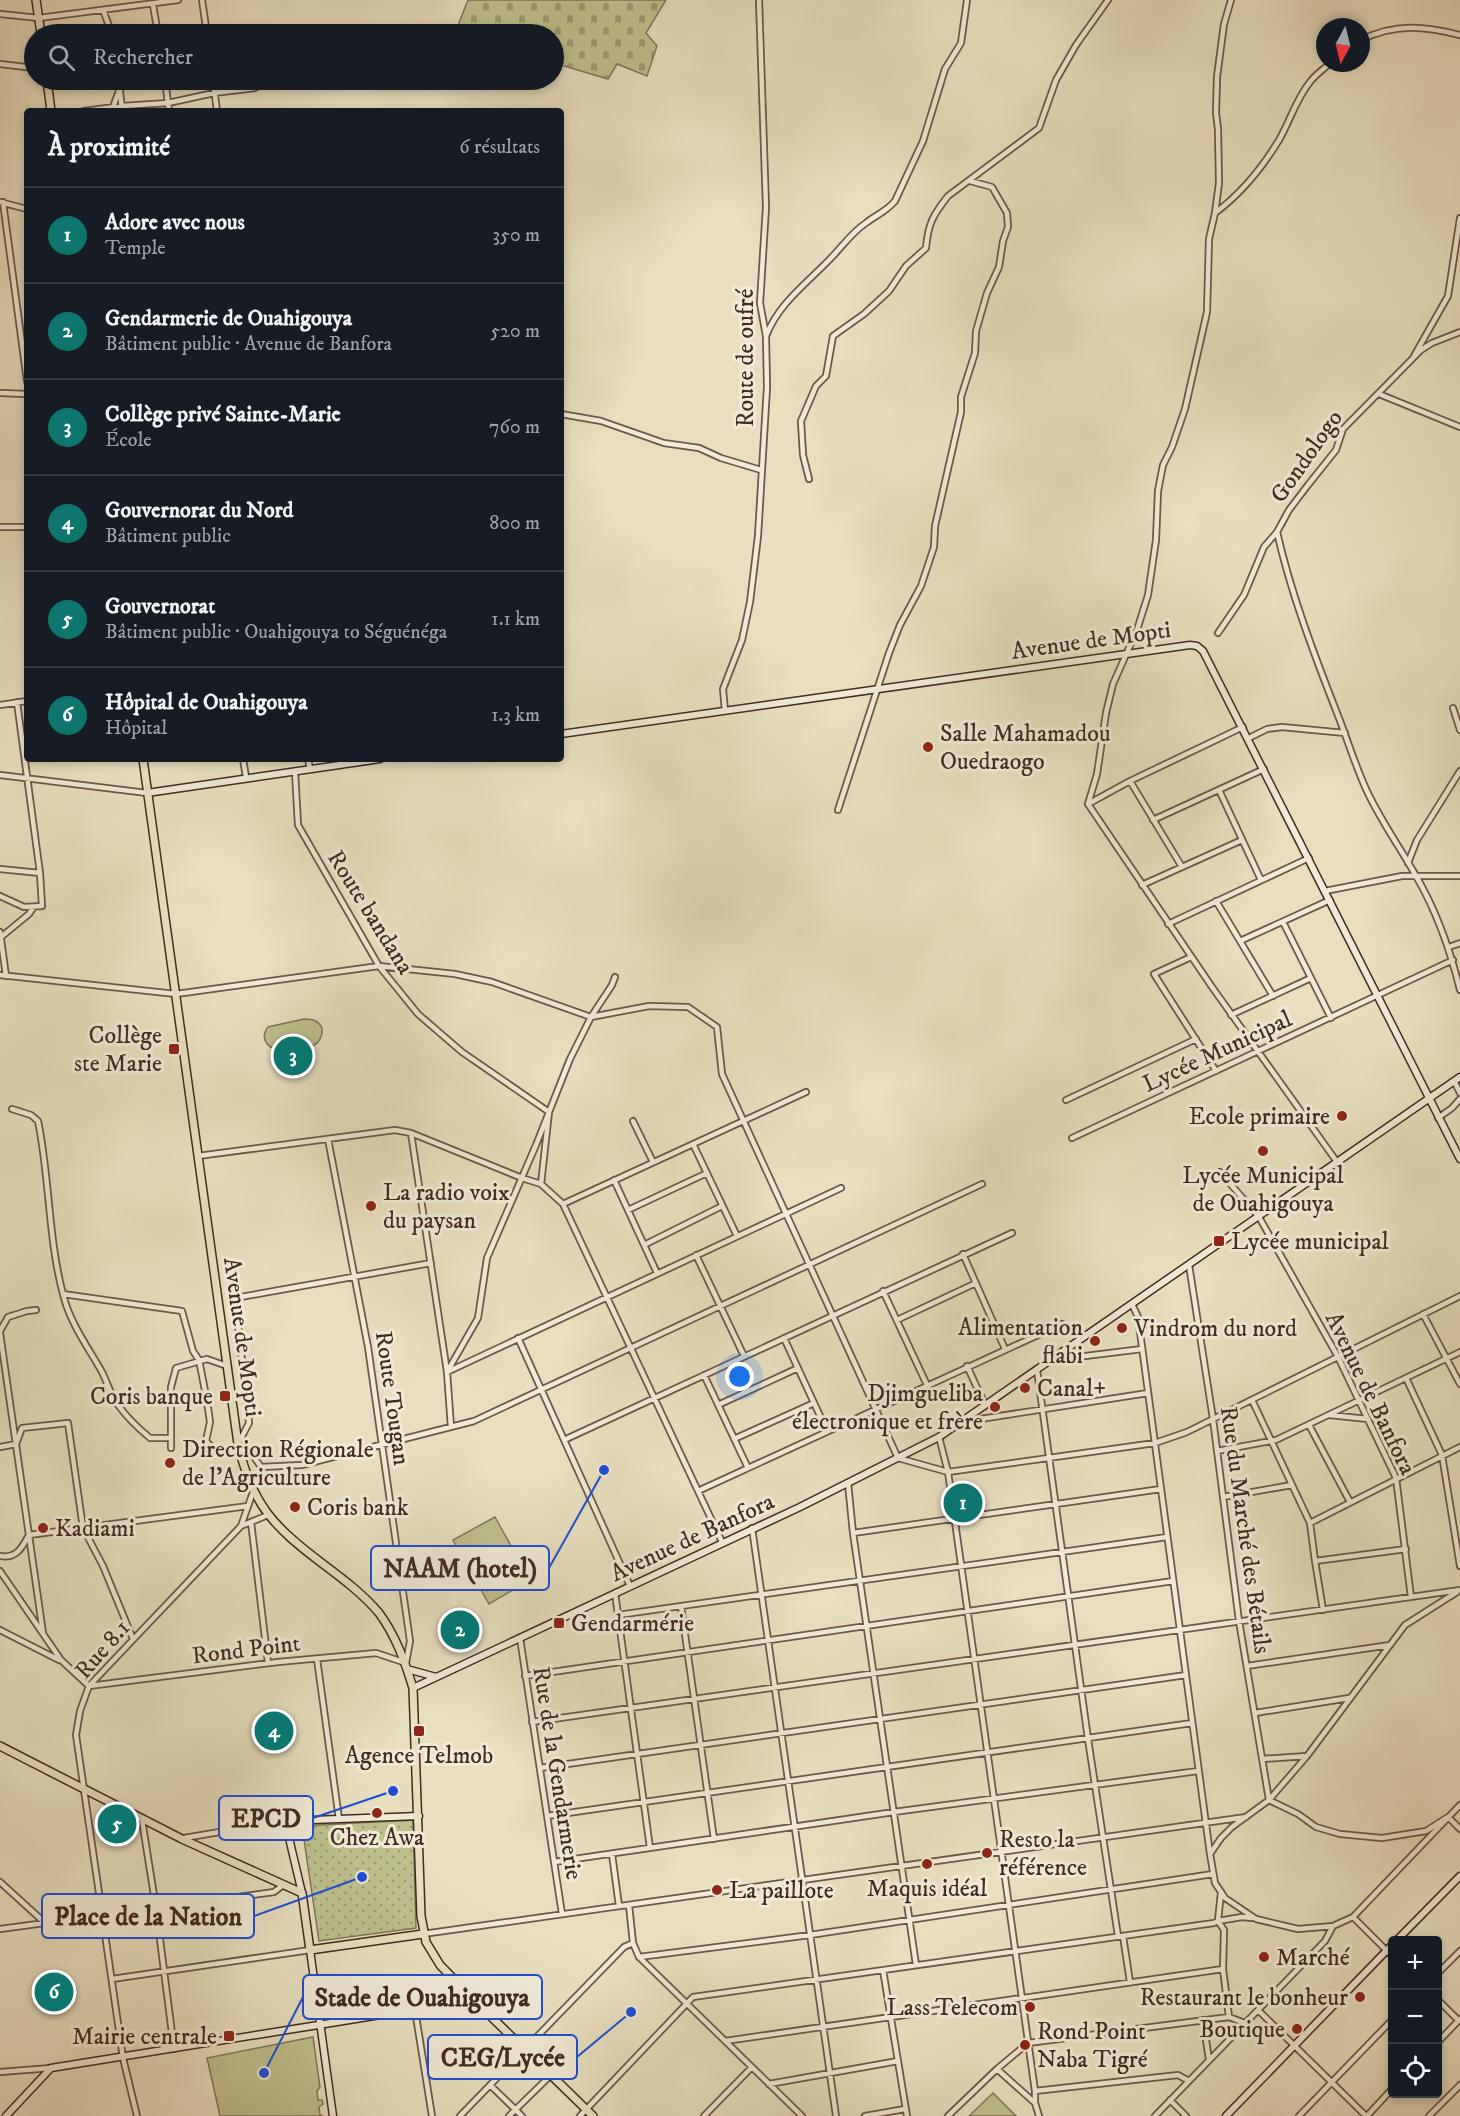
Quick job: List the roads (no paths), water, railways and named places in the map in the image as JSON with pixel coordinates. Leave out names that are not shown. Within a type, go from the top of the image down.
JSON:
[{"type":"main road","points":[[36,0],[40,24]]},
{"type":"main road","points":[[48,90],[51,108]]},
{"type":"main road","name":"Avenue de Mopti","points":[[564,734],[1124,654],[1197,646],[1203,651],[1249,738],[1428,1099],[1458,1148],[1460,1159]]},
{"type":"main road","name":"Avenue de Mopti","points":[[143,762],[238,1444],[244,1471],[253,1492],[268,1515],[294,1543],[347,1581],[379,1613],[395,1638],[406,1666],[413,1688],[421,1916],[423,1934],[430,1950],[440,1965],[474,2000],[593,2116]]},
{"type":"main road","points":[[147,793],[359,762]]},
{"type":"main road","name":"Avenue de Banfora","points":[[413,1688],[848,1483],[939,1437],[1460,1077]]},
{"type":"main road","points":[[406,1666],[436,1677]]},
{"type":"main road","points":[[0,1746],[142,1820],[302,1893]]},
{"type":"main road","points":[[333,2116],[302,1893],[285,1821],[419,1816]]},
{"type":"main road","points":[[1402,1936],[1460,1876]]},
{"type":"main road","points":[[310,1950],[423,1934]]},
{"type":"main road","points":[[1226,2116],[1388,1955]]},
{"type":"main road","points":[[6,2116],[51,2068],[474,2000]]},
{"type":"street","points":[[0,14],[39,18],[178,0]]},
{"type":"street","points":[[202,0],[206,24]]},
{"type":"street","name":"Route de oufré","points":[[725,712],[723,689],[742,640],[750,602],[758,537],[767,387],[766,336],[760,303],[766,207],[759,0]]},
{"type":"street","points":[[766,336],[773,320],[788,299],[813,277],[865,223],[888,209],[895,201],[923,141],[945,69],[961,43],[967,0]]},
{"type":"street","points":[[809,479],[802,454],[801,421],[816,386],[826,376],[833,336],[864,314],[889,291],[906,266],[926,248],[928,228],[948,196],[1040,128],[1056,80],[1076,45],[1108,0]]},
{"type":"street","points":[[1088,804],[1097,774],[1106,713],[1113,684],[1124,654],[1137,630],[1148,595],[1156,540],[1158,491],[1163,465],[1173,447],[1201,346],[1207,312],[1209,238],[1219,183],[1217,77],[1224,24],[1231,0]]},
{"type":"street","points":[[153,5],[156,23]]},
{"type":"street","points":[[103,10],[108,24]]},
{"type":"street","points":[[1370,37],[1400,27],[1432,28],[1460,35]]},
{"type":"street","points":[[0,64],[24,67]]},
{"type":"street","points":[[1215,213],[1243,189],[1263,164],[1280,138],[1310,81],[1320,72]]},
{"type":"street","points":[[166,90],[169,108]]},
{"type":"street","points":[[214,90],[216,108]]},
{"type":"street","points":[[106,108],[168,103],[239,90]]},
{"type":"street","points":[[113,107],[120,91]]},
{"type":"street","points":[[120,91],[122,108]]},
{"type":"street","points":[[838,810],[876,690],[900,625],[921,586],[934,548],[935,526],[961,412],[961,397],[975,354],[976,331],[987,292],[999,267],[1003,241],[1008,227],[1007,213],[992,188],[970,181]]},
{"type":"street","points":[[24,208],[1,202],[24,360]]},
{"type":"street","points":[[1411,361],[1448,296],[1460,218]]},
{"type":"street","name":"Gondologo","points":[[1218,633],[1244,595],[1264,547],[1277,532],[1289,510],[1308,484],[1336,450],[1343,429],[1432,343],[1460,332]]},
{"type":"street","points":[[0,393],[24,394]]},
{"type":"street","points":[[1379,394],[1460,427]]},
{"type":"street","points":[[564,415],[601,421],[664,443],[699,448],[721,458],[761,470]]},
{"type":"street","points":[[0,527],[24,527]]},
{"type":"street","points":[[1277,532],[1287,576],[1366,789],[1416,876],[1442,927],[1460,990]]},
{"type":"street","points":[[0,705],[24,701]]},
{"type":"street","points":[[17,702],[24,750]]},
{"type":"street","points":[[1453,708],[1460,730]]},
{"type":"street","points":[[1088,804],[1130,781],[1243,727]]},
{"type":"street","points":[[1249,738],[1267,729],[1282,727],[1345,734]]},
{"type":"street","points":[[0,896],[24,907],[42,906],[26,762]]},
{"type":"street","points":[[244,762],[246,777]]},
{"type":"street","points":[[309,762],[310,769]]},
{"type":"street","points":[[1153,820],[1264,770]]},
{"type":"street","name":"Route bandana","points":[[295,771],[298,825],[379,966],[418,1014],[453,1044],[549,1112]]},
{"type":"street","points":[[1408,863],[1417,840],[1460,771]]},
{"type":"street","points":[[0,775],[147,793]]},
{"type":"street","points":[[1130,781],[1182,867]]},
{"type":"street","points":[[1219,790],[1261,880]]},
{"type":"street","points":[[1088,804],[1231,1015],[1337,1162]]},
{"type":"street","points":[[1142,885],[1242,840]]},
{"type":"street","points":[[1168,924],[1309,858]]},
{"type":"street","points":[[0,869],[40,873]]},
{"type":"street","points":[[1325,891],[1402,876],[1460,876]]},
{"type":"street","points":[[1240,941],[1330,900]]},
{"type":"street","points":[[1216,901],[1273,996]]},
{"type":"street","points":[[6,976],[0,934],[29,914],[33,908]]},
{"type":"street","points":[[1282,922],[1331,1018]]},
{"type":"street","points":[[1449,947],[1460,943]]},
{"type":"street","points":[[1191,957],[1154,974],[1216,1071]]},
{"type":"street","name":"Lycée Municipal","points":[[1072,1138],[1453,960]]},
{"type":"street","points":[[0,975],[176,994],[379,966],[455,974],[492,982],[591,1017],[648,1006],[688,1007],[717,1027],[722,1074],[898,1458],[948,1472],[1155,1443],[1187,1432],[1460,1296]]},
{"type":"street","points":[[447,1372],[478,1318],[487,1258],[570,1059],[615,977]]},
{"type":"street","points":[[1231,1015],[1311,978]]},
{"type":"street","points":[[1066,1100],[1196,1039]]},
{"type":"street","points":[[1454,1082],[1460,1093]]},
{"type":"street","points":[[563,1204],[806,1092]]},
{"type":"street","points":[[1438,1118],[1460,1099]]},
{"type":"street","points":[[12,1109],[31,1114],[38,1121],[48,1177],[51,1215],[63,1294],[79,1331],[117,1404],[150,1438],[171,1438]]},
{"type":"street","points":[[541,1184],[549,1112]]},
{"type":"street","points":[[633,1121],[653,1162]]},
{"type":"street","points":[[198,1156],[395,1130],[411,1133],[541,1184],[563,1204],[722,1542]]},
{"type":"street","points":[[411,1133],[447,1372],[451,1427]]},
{"type":"street","name":"Route Tougan","points":[[328,1139],[356,1275],[410,1641],[406,1666]]},
{"type":"street","points":[[693,1144],[736,1236]]},
{"type":"street","points":[[1220,1172],[1259,1217]]},
{"type":"street","points":[[628,1210],[707,1173]]},
{"type":"street","points":[[614,1180],[657,1273]]},
{"type":"street","points":[[431,1263],[235,1298],[249,1423],[238,1444],[249,1450],[261,1467],[302,1465],[474,1421],[982,1184]]},
{"type":"street","points":[[447,1372],[841,1188]]},
{"type":"street","points":[[644,1245],[722,1206]]},
{"type":"street","name":"Avenue de Banfora","points":[[1259,1217],[1338,1357],[1396,1478],[1411,1597]]},
{"type":"street","points":[[564,1440],[1012,1233]]},
{"type":"street","points":[[963,1254],[1005,1349]]},
{"type":"street","points":[[696,1255],[744,1356]]},
{"type":"street","name":"Rue du Marché des Bétails","points":[[1189,1265],[1213,1419],[1239,1621],[1269,1800]]},
{"type":"street","points":[[897,1320],[976,1283]]},
{"type":"street","points":[[883,1291],[927,1385]]},
{"type":"street","points":[[63,1294],[182,1311],[193,1351],[199,1360],[210,1422],[206,1441],[217,1453]]},
{"type":"street","points":[[1132,1305],[1138,1317],[1143,1349],[1213,1874],[1215,1883],[1230,1902],[1256,1919]]},
{"type":"street","points":[[36,1310],[8,1317],[0,1332],[44,1635]]},
{"type":"street","points":[[1423,1314],[1460,1384]]},
{"type":"street","points":[[698,1491],[1062,1324]]},
{"type":"street","points":[[518,1338],[630,1586]]},
{"type":"street","points":[[784,1338],[827,1431]]},
{"type":"street","points":[[1050,1360],[1143,1349]]},
{"type":"street","points":[[1217,1451],[1271,1441],[1460,1352]]},
{"type":"street","points":[[171,1448],[171,1387],[176,1368],[199,1360],[213,1360],[227,1366]]},
{"type":"street","points":[[967,1366],[985,1405]]},
{"type":"street","points":[[718,1405],[798,1368]]},
{"type":"street","points":[[1037,1370],[1088,1739],[1111,1889],[1130,1982]]},
{"type":"street","points":[[704,1375],[748,1468]]},
{"type":"street","points":[[1406,1378],[1442,1455],[1458,1541],[1460,1566]]},
{"type":"street","points":[[0,1389],[8,1388]]},
{"type":"street","name":"Avenue de Banfora","points":[[959,1423],[1148,1393]]},
{"type":"street","points":[[1252,1400],[1310,1523],[1323,1610]]},
{"type":"street","points":[[734,1438],[814,1403]]},
{"type":"street","points":[[1329,1414],[1368,1419]]},
{"type":"street","points":[[16,1444],[22,1428],[68,1423],[83,1528],[103,1566],[133,1640]]},
{"type":"street","points":[[1309,1425],[1350,1502]]},
{"type":"street","points":[[939,1437],[948,1472],[1035,2103],[1039,2116]]},
{"type":"street","points":[[0,1447],[16,1444]]},
{"type":"street","points":[[1310,1523],[1460,1447]]},
{"type":"street","points":[[848,1483],[853,1533],[916,1965]]},
{"type":"street","points":[[1223,1497],[1292,1485]]},
{"type":"street","points":[[853,1533],[1161,1490]]},
{"type":"street","name":"Rue 8.1","points":[[242,1526],[253,1492]]},
{"type":"street","points":[[29,1535],[248,1506]]},
{"type":"street","name":"Rue 8.1","points":[[137,2116],[123,2058],[76,1735],[80,1711],[89,1686],[242,1526],[268,1515]]},
{"type":"street","points":[[251,1522],[268,1663]]},
{"type":"street","points":[[752,1528],[836,2116]]},
{"type":"street","points":[[0,1556],[7,1558],[19,1552],[29,1535]]},
{"type":"street","name":"Avenue de Banfora","points":[[618,1615],[1167,1537]]},
{"type":"street","points":[[1315,1561],[1406,1549]]},
{"type":"street","points":[[0,1571],[61,1660],[89,1686]]},
{"type":"street","points":[[525,1676],[1173,1581]]},
{"type":"street","points":[[532,1722],[1460,1590]]},
{"type":"street","points":[[1210,1854],[1221,1838],[1269,1800],[1307,1756],[1405,1625],[1460,1590]]},
{"type":"street","points":[[615,1593],[651,1848]]},
{"type":"street","points":[[681,1606],[714,1839]]},
{"type":"street","points":[[0,1630],[61,1660]]},
{"type":"street","name":"Rue de la Gendarmerie","points":[[520,1638],[562,1914]]},
{"type":"street","points":[[1247,1666],[1391,1645]]},
{"type":"street","name":"Rond Point","points":[[89,1686],[268,1663],[376,1653],[406,1666]]},
{"type":"street","points":[[317,1659],[339,1819]]},
{"type":"street","points":[[540,1768],[1185,1675]]},
{"type":"street","points":[[1255,1713],[1349,1698]]},
{"type":"street","points":[[546,1816],[1192,1723]]},
{"type":"street","points":[[1262,1759],[1307,1756]]},
{"type":"street","points":[[554,1862],[894,1812],[1198,1771]]},
{"type":"street","points":[[1269,1800],[1298,1814],[1316,1827],[1340,1834],[1382,1838],[1426,1831],[1448,1817]]},
{"type":"street","points":[[580,2116],[693,1997],[1242,1917],[1298,1929],[1333,1926],[1353,1917],[1460,1805]]},
{"type":"street","points":[[423,1934],[1246,1817]]},
{"type":"street","points":[[1448,1817],[1460,1829]]},
{"type":"street","points":[[142,1820],[174,2049]]},
{"type":"street","points":[[182,1839],[285,1821]]},
{"type":"street","points":[[612,1854],[618,1906]]},
{"type":"street","points":[[639,1957],[810,1935],[1213,1874]]},
{"type":"street","points":[[0,1882],[44,1922]]},
{"type":"street","points":[[0,1929],[273,1892],[283,1885]]},
{"type":"street","points":[[1221,1892],[1218,1921],[1224,1930],[1224,1969],[1229,2017]]},
{"type":"street","points":[[628,1905],[633,1943],[639,1957],[802,2116]]},
{"type":"street","points":[[1353,1917],[1388,1951]]},
{"type":"street","points":[[1155,2116],[1325,1941],[1333,1926]]},
{"type":"street","points":[[460,2116],[624,1947],[633,1943]]},
{"type":"street","points":[[112,1979],[310,1950]]},
{"type":"street","points":[[1442,1968],[1460,1951]]},
{"type":"street","points":[[725,2041],[1224,1969]]},
{"type":"street","points":[[883,1970],[907,2116]]},
{"type":"street","points":[[1442,2004],[1460,2020],[1442,2037]]},
{"type":"street","points":[[416,2010],[432,2116]]},
{"type":"street","points":[[1258,2010],[1366,2116],[1388,2093]]},
{"type":"street","points":[[948,2116],[1028,2043],[1229,2017],[1245,2023]]},
{"type":"street","points":[[1203,2020],[1209,2060]]},
{"type":"street","points":[[1299,2116],[1388,2024]]},
{"type":"street","points":[[769,2084],[898,2061]]},
{"type":"street","points":[[704,2116],[752,2067]]},
{"type":"street","points":[[0,2072],[51,2068]]},
{"type":"street","points":[[997,2069],[1035,2103]]},
{"type":"street","points":[[508,2116],[550,2075]]},
{"type":"street","points":[[1035,2091],[1178,2075],[1189,2081]]},
{"type":"street","points":[[490,2085],[522,2116]]},
{"type":"street","points":[[1429,2116],[1460,2085]]},
{"type":"street","points":[[1170,2100],[1186,2116]]},
{"type":"street","points":[[865,2116],[905,2109]]},
{"type":"street","points":[[710,2110],[715,2116]]},
{"type":"place","name":"Salle Mahamadou Ouedraogo","points":[[928,747]]},
{"type":"place","name":"Collège ste Marie","points":[[174,1049]]},
{"type":"place","name":"Collège privé Sainte-Marie","points":[[293,1056]]},
{"type":"place","name":"Ecole primaire","points":[[1342,1116]]},
{"type":"place","name":"Lycée Municipal de Ouahigouya","points":[[1263,1151]]},
{"type":"place","name":"La radio voix du paysan","points":[[371,1206]]},
{"type":"place","name":"Lycée municipal","points":[[1219,1241]]},
{"type":"place","name":"Vindrom du nord","points":[[1122,1328]]},
{"type":"place","name":"Alimentation flabi","points":[[1095,1341]]},
{"type":"place","name":"Canal+","points":[[1025,1388]]},
{"type":"place","name":"Coris banque","points":[[225,1396]]},
{"type":"place","name":"Djimgueliba électronique et frère","points":[[995,1407]]},
{"type":"place","name":"Direction Régionale de l'Agriculture","points":[[170,1463]]},
{"type":"place","name":"NAAM (hotel)","points":[[604,1470]]},
{"type":"place","name":"Adore avec nous","points":[[963,1503]]},
{"type":"place","name":"Coris bank","points":[[295,1507]]},
{"type":"place","name":"Kadiami","points":[[43,1528]]},
{"type":"place","name":"Gendarmérie","points":[[559,1623]]},
{"type":"place","name":"Gendarmerie de Ouahigouya","points":[[460,1630]]},
{"type":"place","name":"Gouvernorat du Nord","points":[[274,1731]]},
{"type":"place","name":"Agence Telmob","points":[[419,1731]]},
{"type":"place","name":"EPCD","points":[[393,1791]]},
{"type":"place","name":"Chez Awa","points":[[377,1813]]},
{"type":"place","name":"Gouvernorat","points":[[117,1824]]},
{"type":"place","name":"Resto la référence","points":[[987,1853]]},
{"type":"place","name":"Maquis idéal","points":[[927,1864]]},
{"type":"place","name":"Place de la Nation","points":[[362,1877]]},
{"type":"place","name":"La paillote","points":[[717,1890]]},
{"type":"place","name":"Marché","points":[[1264,1957]]},
{"type":"place","name":"Hôpital de Ouahigouya","points":[[54,1992]]},
{"type":"place","name":"Restaurant le bonheur","points":[[1360,1997]]},
{"type":"place","name":"Lass Telecom","points":[[1030,2007]]},
{"type":"place","name":"CEG/Lycée","points":[[631,2012]]},
{"type":"place","name":"Boutique","points":[[1297,2029]]},
{"type":"place","name":"Mairie centrale","points":[[229,2036]]},
{"type":"place","name":"Rond Point Naba Tigré","points":[[1025,2045]]},
{"type":"place","name":"Stade de Ouahigouya","points":[[264,2073]]}]
